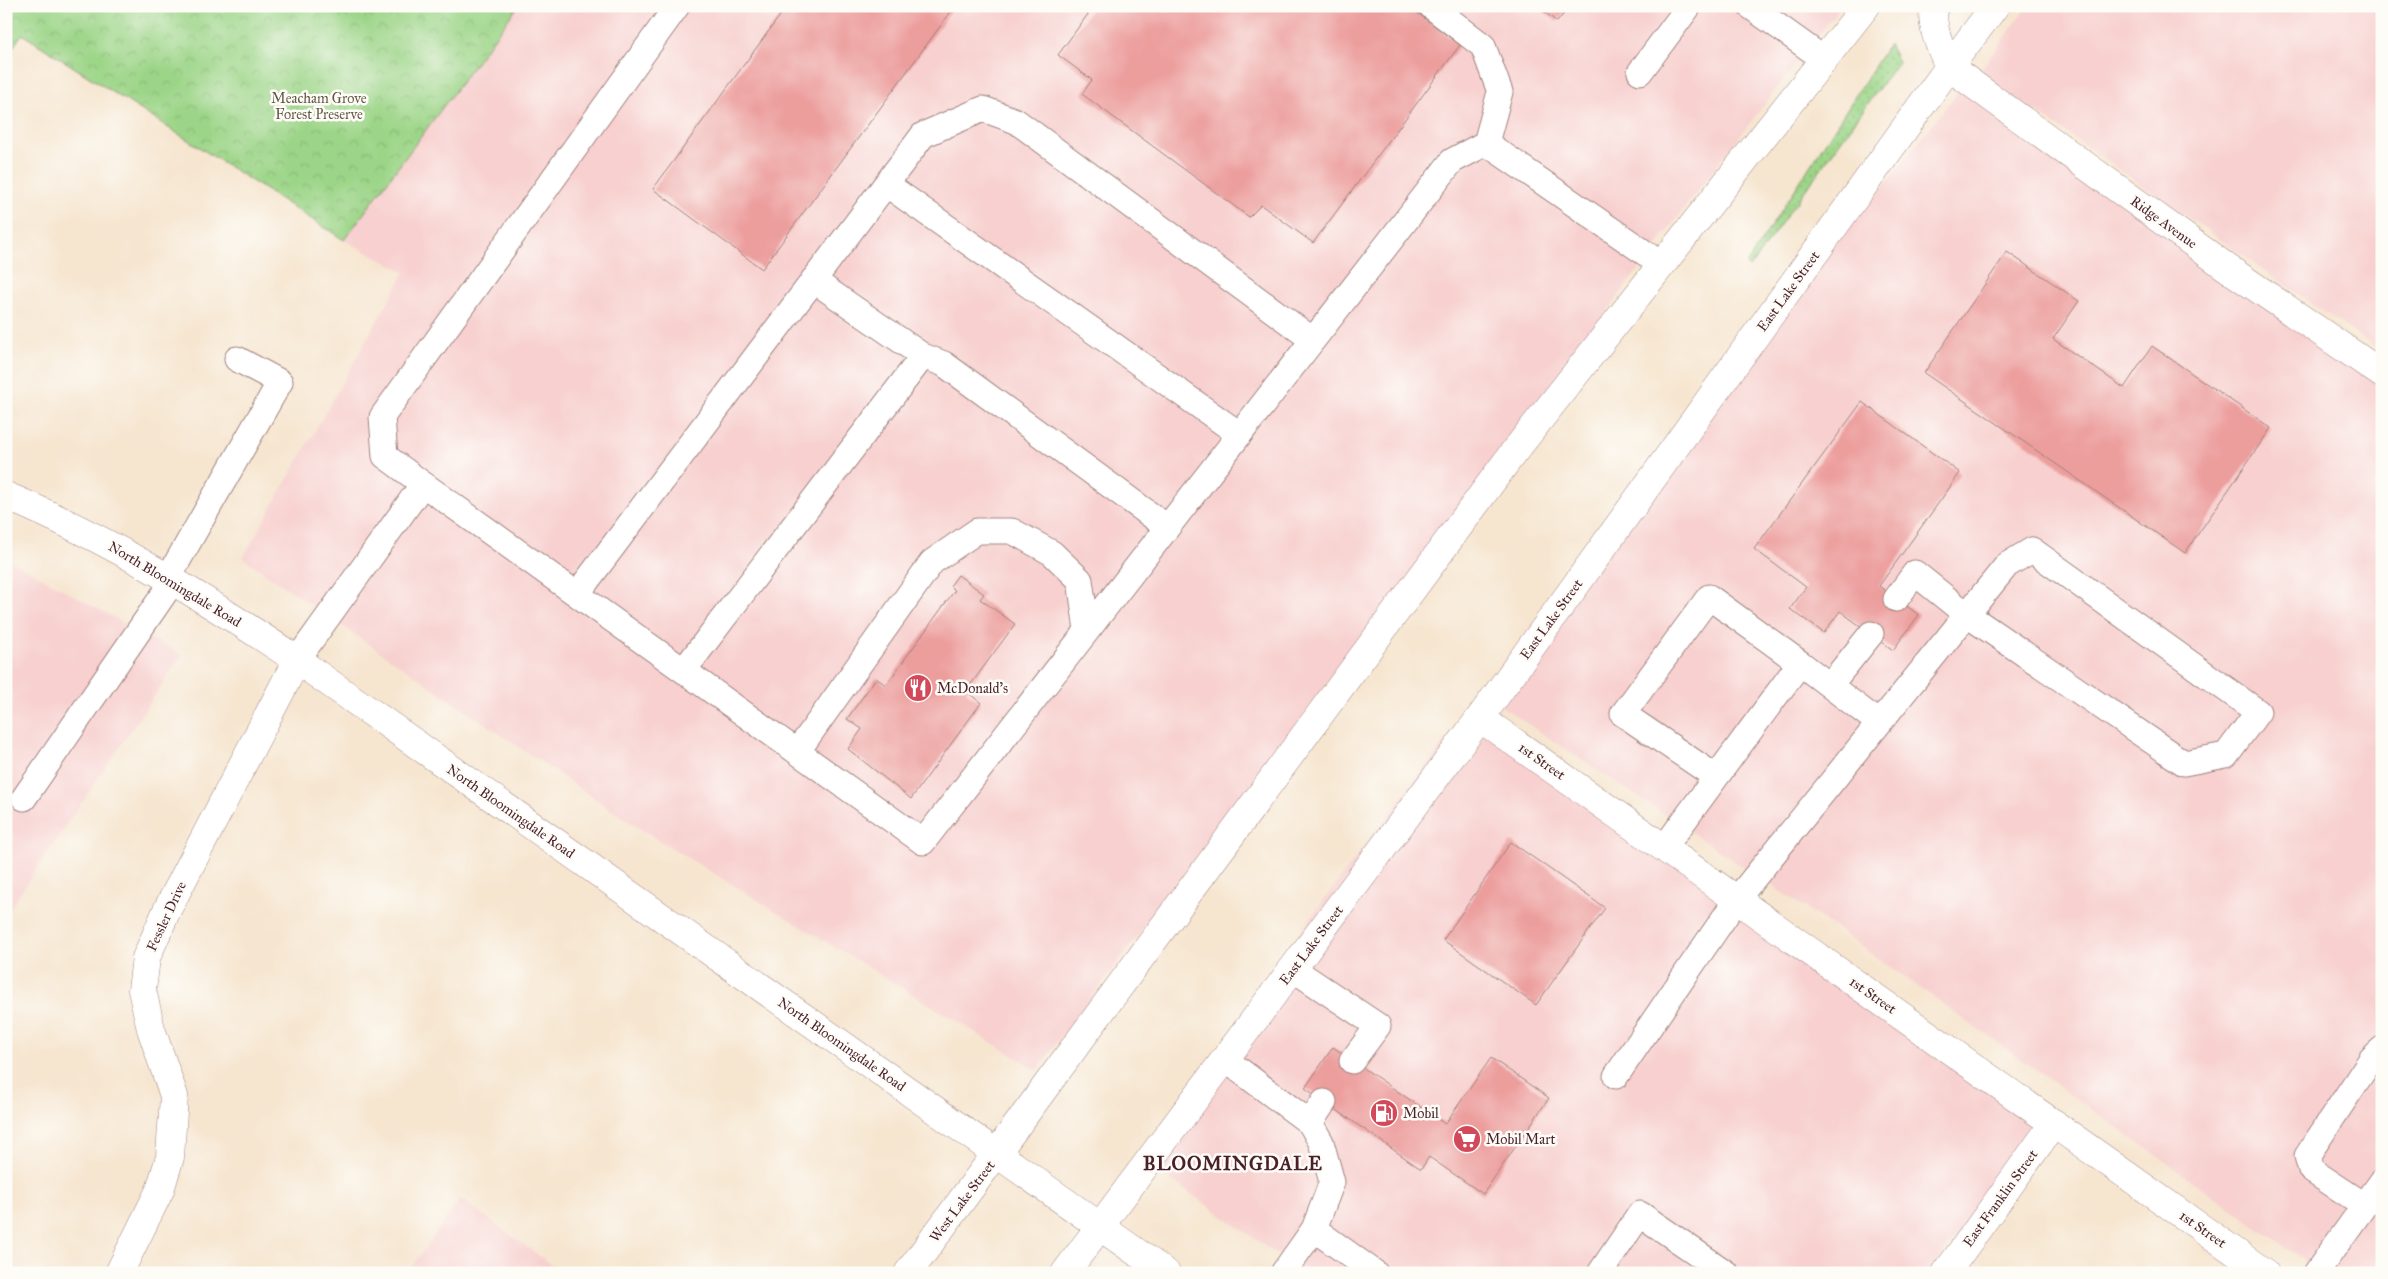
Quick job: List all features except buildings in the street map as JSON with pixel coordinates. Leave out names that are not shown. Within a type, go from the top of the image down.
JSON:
[{"type":"main road","points":[[998,1153],[1510,457],[1866,6]]},
{"type":"main road","points":[[1934,6],[1932,14],[1936,34],[1949,66]]},
{"type":"main road","name":"East Lake Street","points":[[1098,1226],[1226,1060],[1480,718],[1949,66],[1996,6]]},
{"type":"main road","name":"Ridge Avenue","points":[[1949,66],[2229,269],[2382,374]]},
{"type":"main road","name":"North Bloomingdale Road","points":[[6,496],[104,542],[171,579],[297,660],[1166,1273]]},
{"type":"main road","name":"Fessler Drive","points":[[119,1273],[160,1190],[170,1157],[174,1096],[151,1029],[142,990],[146,958],[166,910],[297,660]]},
{"type":"main road","name":"1st Street","points":[[1480,718],[2264,1273]]},
{"type":"main road","name":"East Franklin Street","points":[[1946,1273],[2054,1123]]},
{"type":"main road","name":"West Lake Street","points":[[908,1273],[998,1153]]},
{"type":"main road","points":[[1065,1273],[1098,1226]]},
{"type":"lane","points":[[677,6],[382,417],[385,456],[923,842],[1452,161],[1486,143],[1500,92],[1483,46],[1431,6]]},
{"type":"lane","points":[[1640,72],[1688,6]]},
{"type":"lane","points":[[1750,6],[1825,60]]},
{"type":"lane","points":[[577,594],[923,135],[983,109],[1016,121],[1313,340]]},
{"type":"lane","points":[[1486,143],[1661,264]]},
{"type":"lane","points":[[886,184],[1239,434]]},
{"type":"lane","points":[[813,280],[923,356],[944,364],[1167,527]]},
{"type":"lane","points":[[684,670],[923,356]]},
{"type":"lane","points":[[24,798],[171,579],[280,382],[237,359]]},
{"type":"lane","points":[[297,660],[423,484]]},
{"type":"lane","points":[[797,752],[932,562],[977,531],[1012,531],[1052,553],[1080,580],[1088,630]]},
{"type":"lane","points":[[1616,1076],[1737,899],[1966,614],[2007,565],[2032,550],[2258,712],[2226,755],[2184,763],[1966,614],[1915,573],[1896,599]]},
{"type":"lane","points":[[1716,777],[1623,714],[1709,596],[1879,723]]},
{"type":"lane","points":[[1830,685],[1871,634]]},
{"type":"lane","points":[[1664,848],[1800,663]]},
{"type":"lane","points":[[1293,969],[1378,1026],[1352,1061]]},
{"type":"lane","points":[[2364,1205],[2311,1170],[2308,1156],[2372,1058],[2382,1049]]},
{"type":"lane","points":[[1226,1060],[1310,1123],[1321,1142],[1332,1182],[1314,1229],[1283,1273]]},
{"type":"lane","points":[[1310,1123],[1324,1102]]},
{"type":"lane","points":[[2316,1273],[2382,1181]]},
{"type":"lane","points":[[1600,1273],[1640,1214],[1726,1273]]},
{"type":"lane","points":[[1314,1229],[1375,1273]]},
{"type":"shaded area","points":[[518,6],[1841,6],[1698,190],[1037,1070],[626,820],[243,558],[405,272],[344,240]]},
{"type":"shaded area","points":[[2028,6],[2382,6],[2382,352],[1979,72]]},
{"type":"shaded area","points":[[1962,87],[2382,382],[2382,1255],[2371,1273],[2322,1273],[1834,927],[1480,692]]},
{"type":"shaded area","points":[[6,558],[182,655],[6,914]]},
{"type":"shaded area","points":[[1467,712],[2051,1109],[1929,1273],[1304,1273],[1144,1161],[1311,917]]},
{"type":"shaded area","points":[[461,1199],[563,1273],[407,1273]]},
{"type":"green space","name":"Meacham Grove Forest Preserve","points":[[6,6],[518,6],[344,240],[22,34],[6,58]]},
{"type":"green space","points":[[1889,44],[1898,62],[1749,268],[1746,265]]},
{"type":"place","name":"McDonald's","points":[[918,688]]},
{"type":"place","name":"Mobil","points":[[1384,1113]]},
{"type":"place","name":"Mobil Mart","points":[[1467,1139]]},
{"type":"district","name":"BLOOMINGDALE","points":[[1233,1163]]}]
